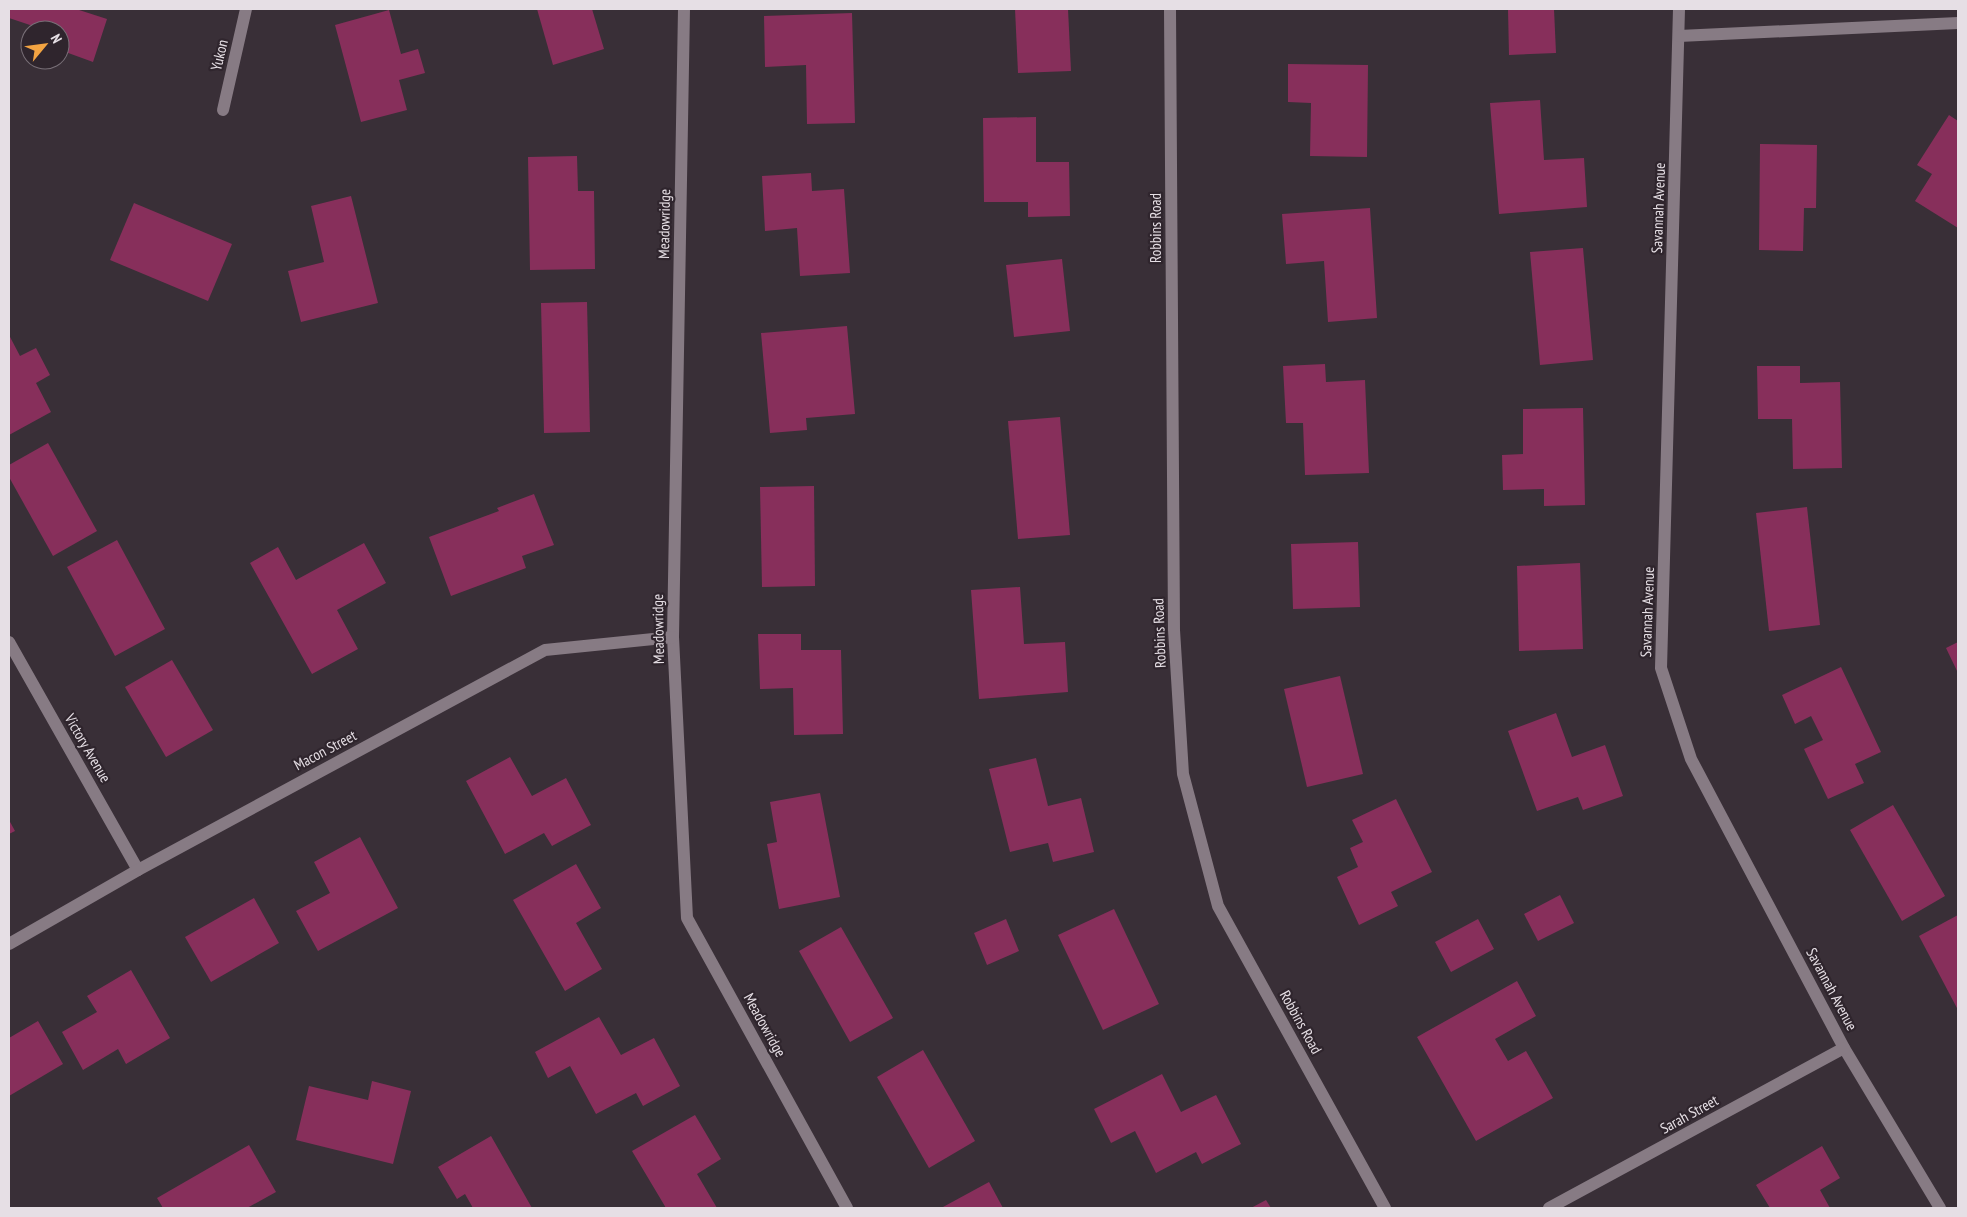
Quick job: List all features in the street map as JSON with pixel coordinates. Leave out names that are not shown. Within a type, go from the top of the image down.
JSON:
[{"type":"street","name":"Yukon","points":[[223,110],[246,9]]},
{"type":"street","name":"Meadowridge","points":[[684,9],[673,637],[687,918],[847,1208]]},
{"type":"street","name":"Robbins Road","points":[[1170,9],[1174,630],[1183,774],[1218,906],[1385,1208]]},
{"type":"street","name":"Savannah Avenue","points":[[1679,9],[1661,668],[1691,759],[1844,1048],[1940,1208]]},
{"type":"street","points":[[1679,36],[1958,22]]},
{"type":"street","name":"Macon Street","points":[[9,944],[138,870],[545,650],[673,637]]},
{"type":"street","name":"Victory Avenue","points":[[9,642],[138,870]]},
{"type":"street","name":"Sarah Street","points":[[1549,1208],[1844,1048]]},
{"type":"building","points":[[9,9],[76,9],[107,19],[93,62],[70,54],[70,20],[20,20],[20,22],[9,18]]},
{"type":"building","points":[[537,9],[592,9],[604,49],[553,65]]},
{"type":"building","points":[[1015,9],[1068,9],[1071,71],[1018,73]]},
{"type":"building","points":[[1508,9],[1554,9],[1556,53],[1509,55]]},
{"type":"building","points":[[389,10],[401,54],[418,49],[425,73],[399,80],[407,110],[361,122],[335,25]]},
{"type":"building","points":[[852,13],[855,123],[807,124],[806,65],[765,67],[764,16]]},
{"type":"building","points":[[1288,64],[1368,65],[1367,157],[1310,156],[1311,103],[1288,102]]},
{"type":"building","points":[[1540,100],[1544,160],[1584,158],[1587,207],[1499,214],[1490,103]]},
{"type":"building","points":[[1949,115],[1958,121],[1958,228],[1915,201],[1932,174],[1917,165]]},
{"type":"building","points":[[1036,117],[1036,162],[1069,162],[1070,216],[1028,217],[1028,202],[984,202],[983,118]]},
{"type":"building","points":[[1760,144],[1817,145],[1816,208],[1804,208],[1803,251],[1759,250]]},
{"type":"building","points":[[577,156],[578,191],[594,191],[595,269],[530,270],[528,157]]},
{"type":"building","points":[[811,173],[812,191],[844,189],[850,273],[800,276],[797,228],[765,231],[762,176]]},
{"type":"building","points":[[351,196],[378,303],[301,322],[288,271],[324,262],[311,206]]},
{"type":"building","points":[[134,203],[232,244],[208,301],[110,260]]},
{"type":"building","points":[[1370,208],[1377,318],[1328,322],[1324,261],[1286,264],[1282,214]]},
{"type":"building","points":[[1583,248],[1593,360],[1540,365],[1530,252]]},
{"type":"building","points":[[1062,259],[1070,331],[1014,337],[1006,265]]},
{"type":"building","points":[[587,302],[590,432],[544,433],[541,303]]},
{"type":"building","points":[[847,326],[855,414],[806,418],[807,430],[770,433],[761,333]]},
{"type":"building","points":[[9,335],[20,356],[36,348],[50,375],[36,383],[51,412],[9,435]]},
{"type":"building","points":[[1325,364],[1326,382],[1365,380],[1369,473],[1305,475],[1303,423],[1286,423],[1283,366]]},
{"type":"building","points":[[1757,366],[1800,366],[1800,383],[1840,382],[1842,468],[1793,469],[1792,419],[1758,419]]},
{"type":"building","points":[[1583,408],[1585,505],[1544,506],[1544,489],[1503,490],[1502,455],[1523,454],[1523,409]]},
{"type":"building","points":[[1060,417],[1070,535],[1018,539],[1008,421]]},
{"type":"building","points":[[48,443],[97,531],[53,556],[9,477],[9,465]]},
{"type":"building","points":[[814,486],[815,586],[762,587],[760,487]]},
{"type":"building","points":[[534,494],[554,545],[522,556],[526,568],[451,596],[429,537],[499,511],[497,508]]},
{"type":"building","points":[[1807,507],[1820,625],[1769,631],[1756,513]]},
{"type":"building","points":[[117,540],[165,629],[115,656],[67,567]]},
{"type":"building","points":[[1358,542],[1360,607],[1293,609],[1291,544]]},
{"type":"building","points":[[364,543],[386,583],[337,610],[358,649],[312,674],[250,563],[278,547],[296,580]]},
{"type":"building","points":[[1580,563],[1583,649],[1519,651],[1517,566]]},
{"type":"building","points":[[1020,587],[1024,644],[1065,642],[1068,692],[979,699],[971,590]]},
{"type":"building","points":[[758,634],[801,634],[801,650],[841,650],[843,734],[794,735],[793,688],[760,689]]},
{"type":"building","points":[[1958,642],[1958,673],[1946,648]]},
{"type":"building","points":[[172,660],[213,730],[166,757],[125,687]]},
{"type":"building","points":[[1841,667],[1881,752],[1855,764],[1864,783],[1828,799],[1804,749],[1823,740],[1811,716],[1795,724],[1782,695]]},
{"type":"building","points":[[1340,676],[1363,774],[1307,787],[1284,689]]},
{"type":"building","points":[[1556,713],[1572,757],[1605,745],[1623,796],[1583,810],[1578,797],[1537,811],[1508,731]]},
{"type":"building","points":[[510,757],[532,796],[566,778],[591,825],[552,846],[544,833],[505,854],[466,781]]},
{"type":"building","points":[[1036,758],[1048,806],[1081,798],[1094,852],[1053,862],[1048,843],[1010,852],[989,769]]},
{"type":"building","points":[[820,793],[840,897],[779,909],[767,844],[777,842],[770,802]]},
{"type":"building","points":[[1396,799],[1432,872],[1391,892],[1398,906],[1359,925],[1337,877],[1358,867],[1350,848],[1363,842],[1352,820]]},
{"type":"building","points":[[1893,805],[1945,896],[1902,921],[1850,830]]},
{"type":"building","points":[[9,820],[15,831],[9,834]]},
{"type":"building","points":[[360,837],[398,908],[318,951],[296,911],[330,893],[314,862]]},
{"type":"building","points":[[576,864],[601,908],[576,923],[602,969],[565,991],[513,900]]},
{"type":"building","points":[[1560,895],[1574,923],[1538,941],[1524,914]]},
{"type":"building","points":[[254,898],[279,943],[211,982],[185,937]]},
{"type":"building","points":[[1114,909],[1159,1004],[1103,1030],[1058,935]]},
{"type":"building","points":[[1958,915],[1958,1010],[1919,936]]},
{"type":"building","points":[[1006,919],[1019,951],[987,965],[974,933]]},
{"type":"building","points":[[1478,919],[1494,949],[1451,972],[1435,942]]},
{"type":"building","points":[[841,927],[893,1018],[850,1042],[799,951]]},
{"type":"building","points":[[131,970],[170,1038],[126,1064],[118,1049],[83,1070],[62,1032],[97,1012],[87,996]]},
{"type":"building","points":[[1517,981],[1536,1016],[1495,1039],[1508,1061],[1526,1051],[1553,1098],[1476,1141],[1417,1037]]},
{"type":"building","points":[[599,1017],[621,1055],[654,1038],[680,1086],[643,1106],[636,1093],[596,1114],[570,1066],[548,1078],[535,1052]]},
{"type":"building","points":[[38,1021],[63,1064],[9,1096],[9,1038]]},
{"type":"building","points":[[923,1050],[975,1141],[929,1168],[877,1077]]},
{"type":"building","points":[[1162,1074],[1181,1112],[1216,1095],[1241,1144],[1202,1164],[1196,1152],[1156,1173],[1135,1131],[1111,1143],[1094,1109]]},
{"type":"building","points":[[372,1081],[411,1091],[393,1164],[296,1140],[309,1086],[368,1100]]},
{"type":"building","points":[[695,1115],[721,1159],[697,1174],[717,1208],[666,1208],[632,1151]]},
{"type":"building","points":[[491,1136],[532,1208],[473,1208],[465,1194],[457,1199],[438,1167]]},
{"type":"building","points":[[249,1145],[276,1192],[247,1208],[163,1208],[157,1198]]},
{"type":"building","points":[[1822,1146],[1840,1178],[1820,1190],[1830,1208],[1770,1208],[1756,1185]]},
{"type":"building","points":[[989,1182],[1003,1208],[943,1207]]},
{"type":"building","points":[[1266,1200],[1271,1208],[1251,1208]]}]
